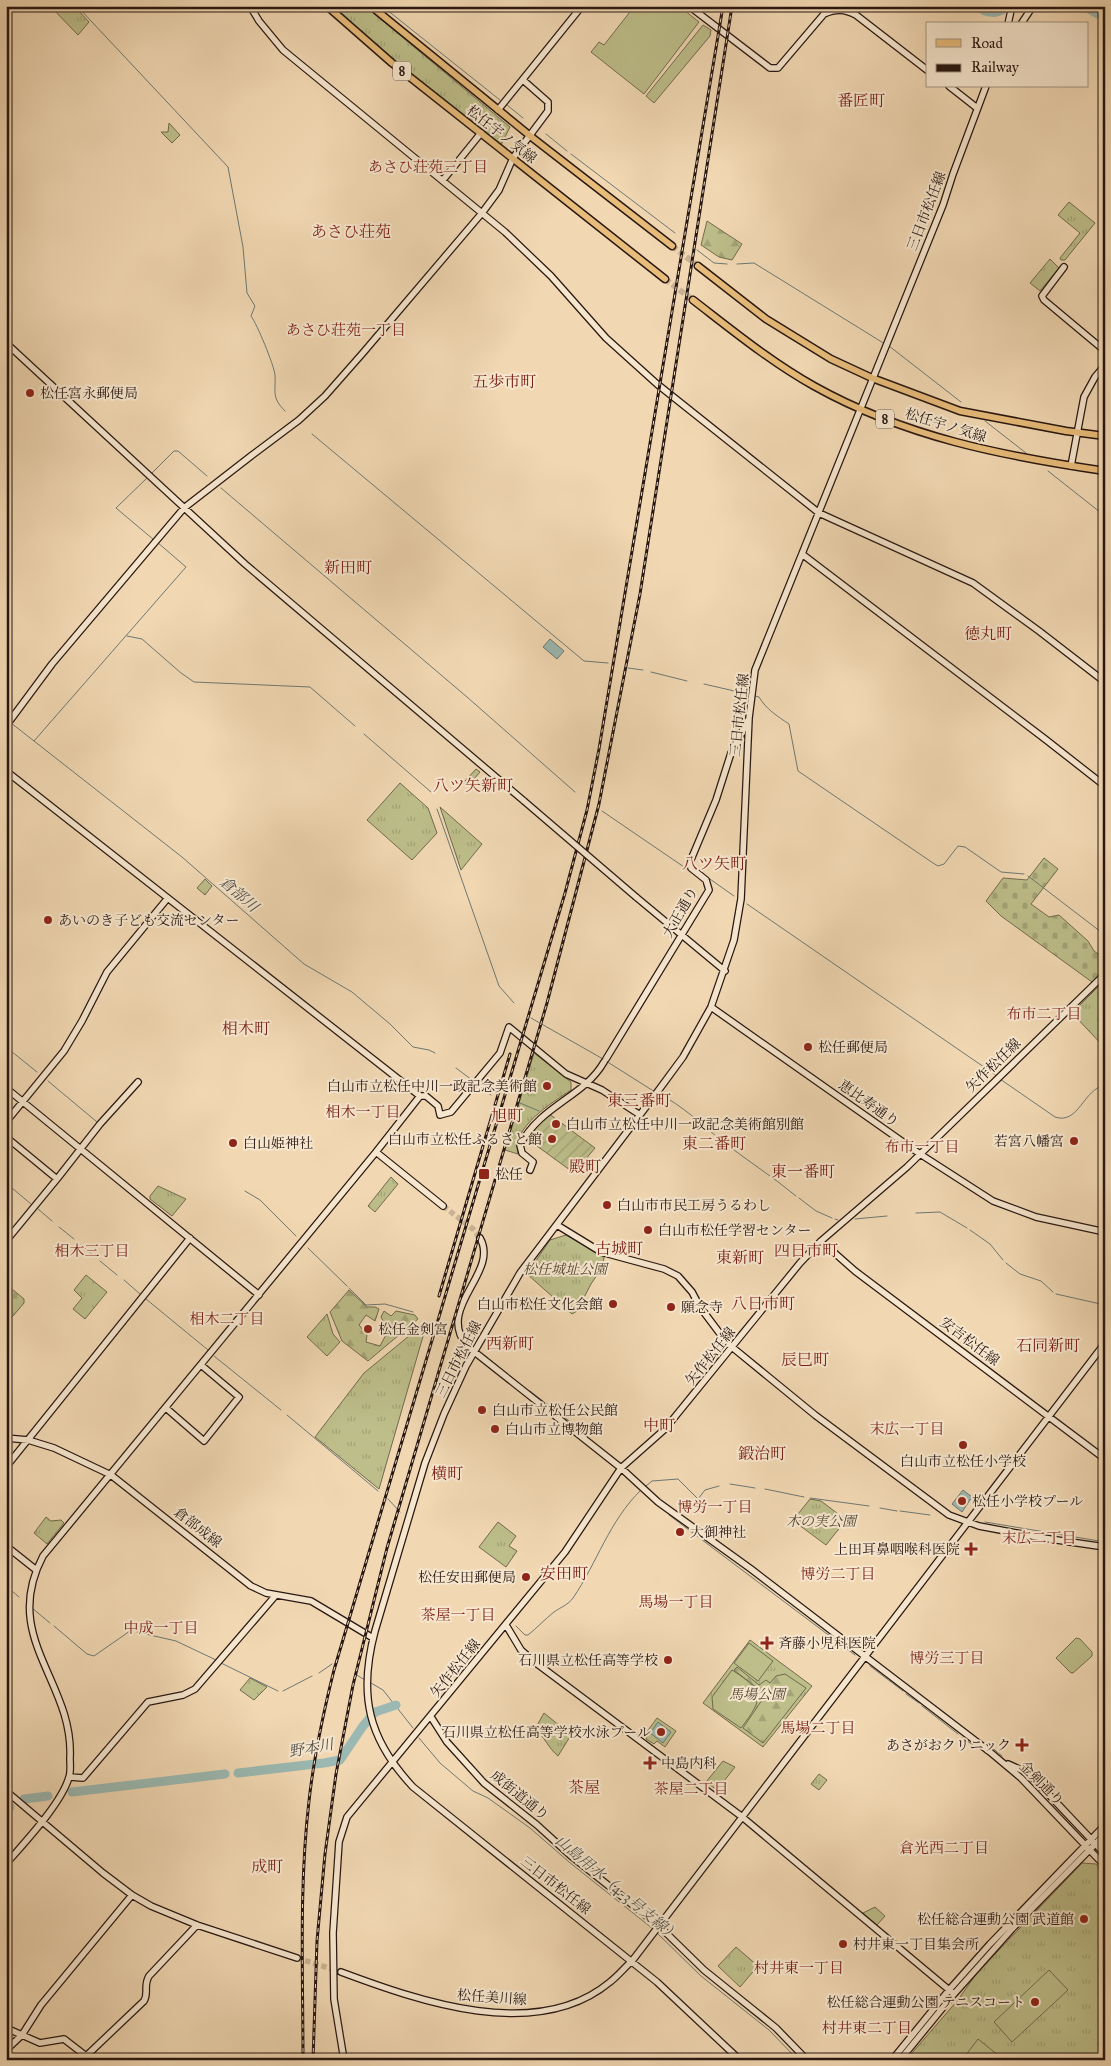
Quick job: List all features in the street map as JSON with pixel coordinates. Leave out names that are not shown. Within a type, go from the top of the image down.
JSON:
[{"type":"main road","name":"松任宇ノ気線","points":[[327,6],[392,63],[665,279]]},
{"type":"main road","name":"松任宇ノ気線","points":[[371,6],[498,110],[672,246]]},
{"type":"main road","name":"松任宇ノ気線","points":[[698,266],[766,319],[831,359],[872,378],[960,411],[1105,436]]},
{"type":"main road","name":"松任宇ノ気線","points":[[693,300],[755,348],[814,386],[860,408],[951,442],[1015,457],[1105,471]]},
{"type":"street","points":[[250,6],[259,21],[290,57],[482,213],[551,276],[606,338],[657,384],[819,513],[974,584],[1040,631],[1105,682]]},
{"type":"street","points":[[498,110],[582,6]]},
{"type":"street","points":[[690,6],[770,68],[778,68],[824,14],[834,10],[846,10],[856,15],[926,69]]},
{"type":"street","points":[[1008,22],[1012,6]]},
{"type":"street","points":[[1022,22],[1034,6]]},
{"type":"street","points":[[8,723],[52,664],[184,508],[294,425],[316,405],[482,213],[500,190],[513,158],[529,134],[548,111],[548,102],[523,80]]},
{"type":"street","points":[[952,88],[978,108]]},
{"type":"street","name":"三日市松任線","points":[[740,2060],[632,1961],[413,1787],[391,1763],[381,1747],[372,1720],[367,1677],[373,1638],[429,1453],[458,1384],[474,1352],[520,1274],[657,1093],[697,1035],[711,1008],[734,940],[741,899],[749,718],[755,670],[943,205],[985,88]]},
{"type":"street","points":[[442,180],[481,133]]},
{"type":"street","points":[[1064,267],[1042,296],[1044,300],[1105,351]]},
{"type":"street","points":[[6,344],[257,574],[725,971]]},
{"type":"street","points":[[1072,466],[1084,397],[1105,365]]},
{"type":"street","points":[[802,554],[1105,786]]},
{"type":"street","name":"大正通り","points":[[530,1170],[532,1162],[520,1149],[522,1140],[536,1120],[593,1078],[709,890],[709,884],[691,868],[690,862],[716,800],[731,753],[749,718]]},
{"type":"street","points":[[6,772],[420,1096],[426,1096],[438,1106],[440,1115],[451,1112],[500,1053],[509,1027],[566,1074],[602,1090],[640,1115]]},
{"type":"street","points":[[6,1122],[69,1043],[107,972],[167,898]]},
{"type":"street","name":"矢作松任線","points":[[344,2060],[334,1999],[333,1933],[339,1842],[347,1817],[565,1552],[621,1468],[665,1429],[733,1348],[800,1263],[821,1241],[920,1154],[1105,974]]},
{"type":"street","name":"恵比寿通り","points":[[711,1008],[967,1186],[998,1203],[1052,1222],[1105,1232]]},
{"type":"street","points":[[6,1241],[100,1124],[138,1082]]},
{"type":"street","points":[[6,1088],[259,1295]]},
{"type":"street","points":[[6,1864],[42,1822],[70,1777],[71,1750],[67,1726],[26,1627],[26,1594],[35,1569],[43,1556],[259,1295],[420,1096]]},
{"type":"street","points":[[6,1137],[57,1179]]},
{"type":"street","points":[[376,1152],[443,1206]]},
{"type":"street","points":[[557,1225],[601,1252],[664,1269],[678,1276],[692,1292],[700,1308],[727,1343],[792,1398],[942,1510],[968,1523],[1042,1538],[1105,1547]]},
{"type":"street","points":[[6,1467],[190,1238]]},
{"type":"street","points":[[480,1238],[484,1248],[484,1258],[467,1292],[458,1319],[462,1340],[474,1352],[621,1468],[658,1502],[757,1574],[1002,1761]]},
{"type":"street","name":"安吉松任線","points":[[821,1241],[855,1271],[1105,1459]]},
{"type":"street","name":"松任美川線","points":[[341,1972],[402,1995],[479,2012],[531,2012],[575,2002],[610,1983],[632,1961],[741,1816],[1105,1343]]},
{"type":"street","points":[[166,1408],[204,1441],[240,1398],[201,1365]]},
{"type":"street","name":"倉部成線","points":[[6,1438],[28,1440],[74,1456],[111,1475],[251,1586],[266,1593],[311,1601],[373,1638]]},
{"type":"street","points":[[6,1546],[35,1569]]},
{"type":"street","points":[[70,1777],[82,1778],[148,1702],[183,1695],[195,1689],[276,1595]]},
{"type":"street","points":[[506,1625],[521,1650],[536,1664],[741,1816],[952,1992]]},
{"type":"street","name":"成街道通り","points":[[431,1717],[447,1742],[484,1783],[537,1824],[704,1970],[776,2028],[807,2060]]},
{"type":"street","name":"金剣通り","points":[[1002,1761],[1028,1773],[1105,1854]]},
{"type":"street","name":"金剣通り","points":[[1002,1761],[1021,1778],[1105,1866]]},
{"type":"street","points":[[6,1791],[132,1895],[151,1906],[197,1925],[297,1958]]},
{"type":"street","points":[[892,2060],[952,1992],[1087,1848],[1105,1825]]},
{"type":"street","points":[[1093,1841],[1105,1834]]},
{"type":"street","points":[[6,2050],[22,2035],[41,2005],[132,1895]]},
{"type":"street","points":[[6,2028],[40,2043],[64,2039],[84,2058],[144,2001],[146,1998],[145,1983],[149,1976],[197,1925]]},
{"type":"street","points":[[900,2060],[952,1992]]},
{"type":"green space","points":[[50,6],[75,7],[89,22],[78,35]]},
{"type":"green space","points":[[332,6],[365,6],[510,127],[501,145],[413,76]]},
{"type":"green space","points":[[644,6],[679,6],[699,22],[644,94],[591,52],[599,42],[604,45],[633,8],[640,12]]},
{"type":"green space","points":[[703,25],[711,30],[710,36],[654,103],[646,96]]},
{"type":"green space","points":[[169,123],[180,135],[172,143],[161,132],[168,132]]},
{"type":"green space","points":[[1069,202],[1095,223],[1065,260],[1061,260],[1060,258],[1080,233],[1058,215]]},
{"type":"green space","points":[[707,221],[742,244],[732,260],[719,257],[701,245]]},
{"type":"green space","points":[[1050,259],[1059,268],[1040,291],[1030,283]]},
{"type":"green space","points":[[476,769],[480,772],[467,787],[463,783]]},
{"type":"green space","points":[[400,783],[428,808],[437,833],[412,860],[367,820]]},
{"type":"green space","points":[[440,807],[482,844],[461,870]]},
{"type":"green space","points":[[1044,858],[1058,869],[1031,904],[1049,917],[1059,915],[1088,941],[1094,951],[1105,959],[1105,969],[1092,982],[1001,916],[986,901],[1003,878],[1027,880]]},
{"type":"green space","points":[[205,879],[212,886],[205,895],[197,888]]},
{"type":"green space","points":[[1105,980],[1105,1048],[1072,1013]]},
{"type":"green space","points":[[534,1053],[571,1082],[571,1090],[544,1109],[527,1125],[517,1144],[518,1154],[505,1150]]},
{"type":"green space","points":[[548,1113],[595,1148],[574,1173],[526,1138]]},
{"type":"green space","points":[[391,1177],[398,1184],[375,1212],[368,1206]]},
{"type":"green space","points":[[158,1186],[186,1199],[172,1216],[150,1199],[150,1196]]},
{"type":"green space","name":"松任城址公園","points":[[566,1235],[604,1257],[603,1266],[577,1311],[572,1314],[527,1274],[550,1240]]},
{"type":"green space","points":[[86,1275],[107,1292],[85,1319],[73,1309],[82,1298],[74,1290]]},
{"type":"green space","points":[[6,1284],[24,1299],[24,1303],[7,1323]]},
{"type":"green space","points":[[349,1290],[367,1307],[379,1309],[375,1321],[366,1315],[359,1325],[367,1335],[366,1342],[380,1346],[388,1331],[381,1317],[384,1311],[391,1316],[396,1311],[415,1315],[418,1319],[368,1361],[342,1341],[330,1312]]},
{"type":"green space","points":[[327,1314],[333,1334],[340,1342],[327,1356],[307,1337]]},
{"type":"green space","points":[[426,1326],[379,1489],[315,1437],[364,1373],[415,1331]]},
{"type":"green space","name":"木の実公園","points":[[810,1499],[821,1501],[846,1520],[826,1545],[795,1522],[794,1519]]},
{"type":"green space","points":[[46,1517],[51,1521],[61,1520],[64,1523],[47,1544],[34,1533]]},
{"type":"green space","points":[[498,1522],[516,1536],[509,1546],[517,1551],[506,1567],[479,1547]]},
{"type":"green space","points":[[1076,1638],[1080,1639],[1092,1652],[1092,1656],[1071,1673],[1056,1658]]},
{"type":"green space","name":"馬場公園","points":[[750,1640],[812,1686],[763,1747],[703,1703]]},
{"type":"green space","points":[[749,1643],[773,1661],[758,1681],[734,1663]]},
{"type":"green space","points":[[737,1667],[759,1685],[766,1680],[770,1683],[776,1676],[785,1674],[806,1688],[763,1743],[743,1728],[762,1700],[757,1688],[734,1670]]},
{"type":"green space","points":[[732,1670],[751,1684],[758,1696],[754,1709],[741,1728],[713,1709],[712,1697]]},
{"type":"green space","points":[[250,1678],[267,1687],[254,1700],[240,1690]]},
{"type":"green space","points":[[544,1713],[571,1735],[558,1756],[535,1729]]},
{"type":"green space","name":"石川県立松任高等学校水泳プール","points":[[657,1718],[676,1731],[665,1747],[657,1741],[654,1744],[646,1739],[648,1735],[646,1733]]},
{"type":"green space","points":[[723,1761],[735,1767],[717,1790],[706,1782]]},
{"type":"green space","points":[[819,1774],[827,1780],[819,1790],[811,1784]]},
{"type":"green space","points":[[1082,1863],[1096,1864],[1105,1874],[1105,2060],[906,2060],[957,2001],[977,1973]]},
{"type":"green space","points":[[875,1907],[885,1916],[877,1925],[863,1913]]},
{"type":"green space","points":[[736,1947],[758,1966],[740,1987],[718,1966]]},
{"type":"green space","name":"松任総合運動公園 テニスコート","points":[[1049,1970],[1068,1990],[1012,2042],[994,2022]]},
{"type":"green space","points":[[978,2039],[1004,2060],[962,2060]]},
{"type":"water","points":[[550,639],[564,651],[557,659],[543,647]]},
{"type":"water","name":"松任小学校プール","points":[[963,1490],[972,1497],[962,1512],[952,1504]]},
{"type":"water","points":[[658,1722],[671,1732],[663,1743],[650,1733]]},
{"type":"waterway","points":[[77,6],[228,167],[243,247],[247,293],[255,306],[251,316],[269,354],[275,375],[276,398],[285,411]]},
{"type":"waterway","points":[[382,6],[500,100]]},
{"type":"waterway","points":[[977,6],[988,12],[1000,11],[1007,6]]},
{"type":"waterway","points":[[1084,6],[1098,14],[1105,15]]},
{"type":"waterway","points":[[507,105],[523,118]]},
{"type":"waterway","points":[[546,134],[567,151]]},
{"type":"waterway","points":[[571,154],[675,233]]},
{"type":"waterway","points":[[697,250],[714,263],[727,264]]},
{"type":"waterway","points":[[737,264],[754,263],[885,344]]},
{"type":"waterway","points":[[889,346],[961,402]]},
{"type":"waterway","points":[[985,421],[1026,453]]},
{"type":"waterway","points":[[312,434],[584,661],[608,663]]},
{"type":"waterway","points":[[151,474],[174,451],[178,451],[207,476]]},
{"type":"waterway","points":[[1048,471],[1105,516]]},
{"type":"waterway","points":[[148,477],[116,508],[154,540]]},
{"type":"waterway","points":[[221,488],[467,697],[575,792]]},
{"type":"waterway","points":[[11,723],[34,741],[186,567],[157,542]]},
{"type":"waterway","points":[[127,636],[142,639],[194,682],[310,687],[355,726]]},
{"type":"waterway","points":[[628,668],[643,670]]},
{"type":"waterway","points":[[651,672],[687,681]]},
{"type":"waterway","points":[[704,684],[743,693]]},
{"type":"waterway","points":[[755,696],[759,697],[768,709],[789,724],[798,771],[933,863],[938,866],[944,864],[958,846],[965,847],[1001,872],[1024,874]]},
{"type":"waterway","points":[[364,734],[431,792]]},
{"type":"waterway","name":"倉部川","points":[[34,741],[182,857],[304,964],[352,992],[390,1024],[413,1047],[435,1053]]},
{"type":"waterway","points":[[437,809],[499,986],[514,1003]]},
{"type":"waterway","points":[[602,811],[687,869]]},
{"type":"waterway","points":[[700,872],[734,896]]},
{"type":"waterway","points":[[1028,876],[1105,935]]},
{"type":"waterway","points":[[747,904],[997,1076]]},
{"type":"waterway","points":[[531,1018],[603,1059]]},
{"type":"waterway","points":[[6,1047],[37,1072]]},
{"type":"waterway","points":[[606,1061],[655,1092]]},
{"type":"waterway","points":[[456,1068],[472,1080]]},
{"type":"waterway","points":[[1000,1079],[1055,1117],[1063,1118],[1070,1116],[1091,1093],[1105,1085]]},
{"type":"waterway","points":[[48,1081],[97,1122]]},
{"type":"waterway","name":"倉部川","points":[[478,1085],[491,1095]]},
{"type":"waterway","points":[[659,1094],[683,1109],[796,1196]]},
{"type":"waterway","name":"倉部川","points":[[520,1103],[539,1111]]},
{"type":"waterway","points":[[6,1183],[31,1204]]},
{"type":"waterway","points":[[245,1191],[260,1200],[296,1236]]},
{"type":"waterway","points":[[799,1198],[816,1211],[832,1218]]},
{"type":"waterway","points":[[38,1209],[52,1221]]},
{"type":"waterway","points":[[916,1213],[940,1212],[967,1228]]},
{"type":"waterway","points":[[855,1219],[887,1216]]},
{"type":"waterway","points":[[59,1227],[74,1239]]},
{"type":"waterway","points":[[970,1230],[990,1244],[1003,1260]]},
{"type":"waterway","points":[[81,1245],[93,1255]]},
{"type":"waterway","points":[[308,1248],[347,1286]]},
{"type":"waterway","points":[[100,1261],[117,1275]]},
{"type":"waterway","points":[[1006,1263],[1020,1274],[1041,1281],[1053,1292]]},
{"type":"waterway","points":[[124,1280],[140,1294]]},
{"type":"waterway","points":[[349,1288],[366,1305],[385,1304],[413,1312]]},
{"type":"waterway","points":[[1056,1294],[1105,1305]]},
{"type":"waterway","points":[[146,1299],[208,1350]]},
{"type":"waterway","points":[[484,1355],[520,1384]]},
{"type":"waterway","points":[[214,1356],[281,1410]]},
{"type":"waterway","points":[[530,1391],[543,1401]]},
{"type":"waterway","points":[[547,1404],[585,1433]]},
{"type":"waterway","points":[[287,1415],[378,1491]]},
{"type":"waterway","points":[[646,1486],[652,1481],[678,1479],[698,1499],[705,1490],[719,1486]]},
{"type":"waterway","points":[[730,1484],[755,1488]]},
{"type":"waterway","points":[[765,1489],[804,1497]]},
{"type":"waterway","points":[[516,1626],[525,1635],[528,1635],[571,1600],[620,1515],[641,1490]]},
{"type":"waterway","points":[[810,1498],[869,1506]]},
{"type":"waterway","points":[[388,1499],[400,1512]]},
{"type":"waterway","points":[[880,1508],[897,1511]]},
{"type":"waterway","points":[[900,1511],[930,1515]]},
{"type":"waterway","points":[[669,1515],[855,1655]]},
{"type":"waterway","points":[[985,1522],[1105,1542]]},
{"type":"waterway","points":[[6,1586],[19,1597]]},
{"type":"waterway","points":[[32,1608],[50,1623]]},
{"type":"waterway","points":[[54,1626],[87,1654],[94,1656],[130,1631]]},
{"type":"waterway","points":[[137,1632],[176,1641],[216,1660]]},
{"type":"waterway","points":[[221,1663],[278,1691]]},
{"type":"waterway","points":[[319,1673],[332,1664]]},
{"type":"waterway","points":[[870,1666],[903,1691]]},
{"type":"waterway","points":[[355,1674],[365,1680]]},
{"type":"waterway","points":[[283,1691],[312,1676]]},
{"type":"waterway","name":"山島用水（4-3号支線）","points":[[371,1683],[383,1690],[413,1728]]},
{"type":"waterway","points":[[906,1694],[919,1703]]},
{"type":"waterway","name":"野本川","points":[[238,1773],[340,1760],[375,1712],[396,1705]]},
{"type":"waterway","points":[[922,1706],[958,1734]]},
{"type":"waterway","name":"山島用水（4-3号支線）","points":[[419,1738],[440,1763],[473,1791],[488,1798],[530,1828],[569,1862],[653,1929]]},
{"type":"waterway","points":[[963,1738],[973,1745]]},
{"type":"waterway","points":[[990,1746],[1002,1756]]},
{"type":"waterway","name":"野本川","points":[[72,1792],[225,1774]]},
{"type":"waterway","points":[[1028,1778],[1051,1802]]},
{"type":"waterway","name":"野本川","points":[[24,1799],[48,1796]]},
{"type":"waterway","name":"野本川","points":[[6,1811],[10,1807]]},
{"type":"waterway","name":"山島用水（4-3号支線）","points":[[656,1932],[701,1976],[769,2030],[798,2060]]},
{"type":"tunnel","points":[[672,246],[698,266]]},
{"type":"tunnel","points":[[665,279],[693,300]]},
{"type":"tunnel","points":[[443,1206],[473,1229],[480,1238]]},
{"type":"tunnel","points":[[297,1958],[341,1972]]},
{"type":"railway","points":[[303,2060],[302,1930],[304,1865],[309,1801],[319,1735],[334,1670],[565,893],[587,810],[599,749],[723,6]]},
{"type":"railway","points":[[313,2060],[317,1941],[325,1854],[336,1774],[353,1685],[387,1548],[547,1003],[599,804],[640,594],[732,6]]},
{"type":"railway","points":[[439,1296],[510,1054]]},
{"type":"place","name":"松任宮永郵便局","points":[[30,393]]},
{"type":"place","name":"あいのき子ども交流センター","points":[[48,920]]},
{"type":"place","name":"松任郵便局","points":[[808,1047]]},
{"type":"place","name":"白山市立松任中川一政記念美術館","points":[[547,1086]]},
{"type":"place","name":"白山市立松任中川一政記念美術館別館","points":[[556,1124]]},
{"type":"place","name":"白山市立松任ふるさと館","points":[[552,1139]]},
{"type":"place","name":"若宮八幡宮","points":[[1074,1141]]},
{"type":"place","name":"白山姫神社","points":[[233,1143]]},
{"type":"place","name":"松任","points":[[484,1174]]},
{"type":"place","name":"白山市市民工房うるわし","points":[[607,1205]]},
{"type":"place","name":"白山市松任学習センター","points":[[648,1230]]},
{"type":"place","name":"白山市松任文化会館","points":[[613,1304]]},
{"type":"place","name":"願念寺","points":[[671,1307]]},
{"type":"place","name":"松任金剣宮","points":[[368,1329]]},
{"type":"place","name":"白山市立松任公民館","points":[[482,1410]]},
{"type":"place","name":"白山市立博物館","points":[[495,1429]]},
{"type":"place","name":"白山市立松任小学校","points":[[963,1445]]},
{"type":"place","name":"松任小学校プール","points":[[962,1501]]},
{"type":"place","name":"大御神社","points":[[680,1532]]},
{"type":"place","name":"上田耳鼻咽喉科医院","points":[[971,1549]]},
{"type":"place","name":"松任安田郵便局","points":[[526,1577]]},
{"type":"place","name":"斉藤小児科医院","points":[[767,1643]]},
{"type":"place","name":"石川県立松任高等学校","points":[[668,1660]]},
{"type":"place","name":"石川県立松任高等学校水泳プール","points":[[661,1732]]},
{"type":"place","name":"あさがおクリニック","points":[[1022,1745]]},
{"type":"place","name":"中島内科","points":[[650,1763]]},
{"type":"place","name":"松任総合運動公園 武道館","points":[[1084,1919]]},
{"type":"place","name":"村井東一丁目集会所","points":[[843,1944]]},
{"type":"place","name":"松任総合運動公園 テニスコート","points":[[1035,2002]]},
{"type":"district","name":"番匠町","points":[[861,100]]},
{"type":"district","name":"あさひ荘苑三丁目","points":[[428,167]]},
{"type":"district","name":"あさひ荘苑","points":[[351,231]]},
{"type":"district","name":"あさひ荘苑一丁目","points":[[346,330]]},
{"type":"district","name":"五歩市町","points":[[504,381]]},
{"type":"district","name":"新田町","points":[[348,567]]},
{"type":"district","name":"徳丸町","points":[[988,633]]},
{"type":"district","name":"八ツ矢新町","points":[[473,785]]},
{"type":"district","name":"八ツ矢町","points":[[714,863]]},
{"type":"district","name":"布市二丁目","points":[[1044,1014]]},
{"type":"district","name":"相木町","points":[[246,1028]]},
{"type":"district","name":"東三番町","points":[[639,1100]]},
{"type":"district","name":"相木一丁目","points":[[363,1112]]},
{"type":"district","name":"旭町","points":[[507,1115]]},
{"type":"district","name":"東二番町","points":[[714,1143]]},
{"type":"district","name":"布市一丁目","points":[[922,1147]]},
{"type":"district","name":"殿町","points":[[585,1166]]},
{"type":"district","name":"東一番町","points":[[803,1171]]},
{"type":"district","name":"古城町","points":[[619,1248]]},
{"type":"district","name":"四日市町","points":[[806,1250]]},
{"type":"district","name":"相木三丁目","points":[[92,1251]]},
{"type":"district","name":"東新町","points":[[740,1257]]},
{"type":"district","name":"八日市町","points":[[763,1303]]},
{"type":"district","name":"相木二丁目","points":[[227,1319]]},
{"type":"district","name":"西新町","points":[[510,1343]]},
{"type":"district","name":"石同新町","points":[[1048,1345]]},
{"type":"district","name":"辰巳町","points":[[805,1359]]},
{"type":"district","name":"中町","points":[[659,1425]]},
{"type":"district","name":"末広一丁目","points":[[907,1429]]},
{"type":"district","name":"鍛治町","points":[[762,1453]]},
{"type":"district","name":"横町","points":[[447,1473]]},
{"type":"district","name":"博労一丁目","points":[[715,1507]]},
{"type":"district","name":"末広二丁目","points":[[1039,1538]]},
{"type":"district","name":"安田町","points":[[564,1573]]},
{"type":"district","name":"博労二丁目","points":[[838,1574]]},
{"type":"district","name":"馬場一丁目","points":[[676,1602]]},
{"type":"district","name":"茶屋一丁目","points":[[458,1615]]},
{"type":"district","name":"中成一丁目","points":[[161,1628]]},
{"type":"district","name":"博労三丁目","points":[[947,1658]]},
{"type":"district","name":"馬場二丁目","points":[[818,1728]]},
{"type":"district","name":"茶屋","points":[[584,1787]]},
{"type":"district","name":"茶屋二丁目","points":[[691,1789]]},
{"type":"district","name":"倉光西二丁目","points":[[944,1848]]},
{"type":"district","name":"成町","points":[[267,1866]]},
{"type":"district","name":"村井東一丁目","points":[[799,1968]]},
{"type":"district","name":"村井東二丁目","points":[[867,2028]]}]
